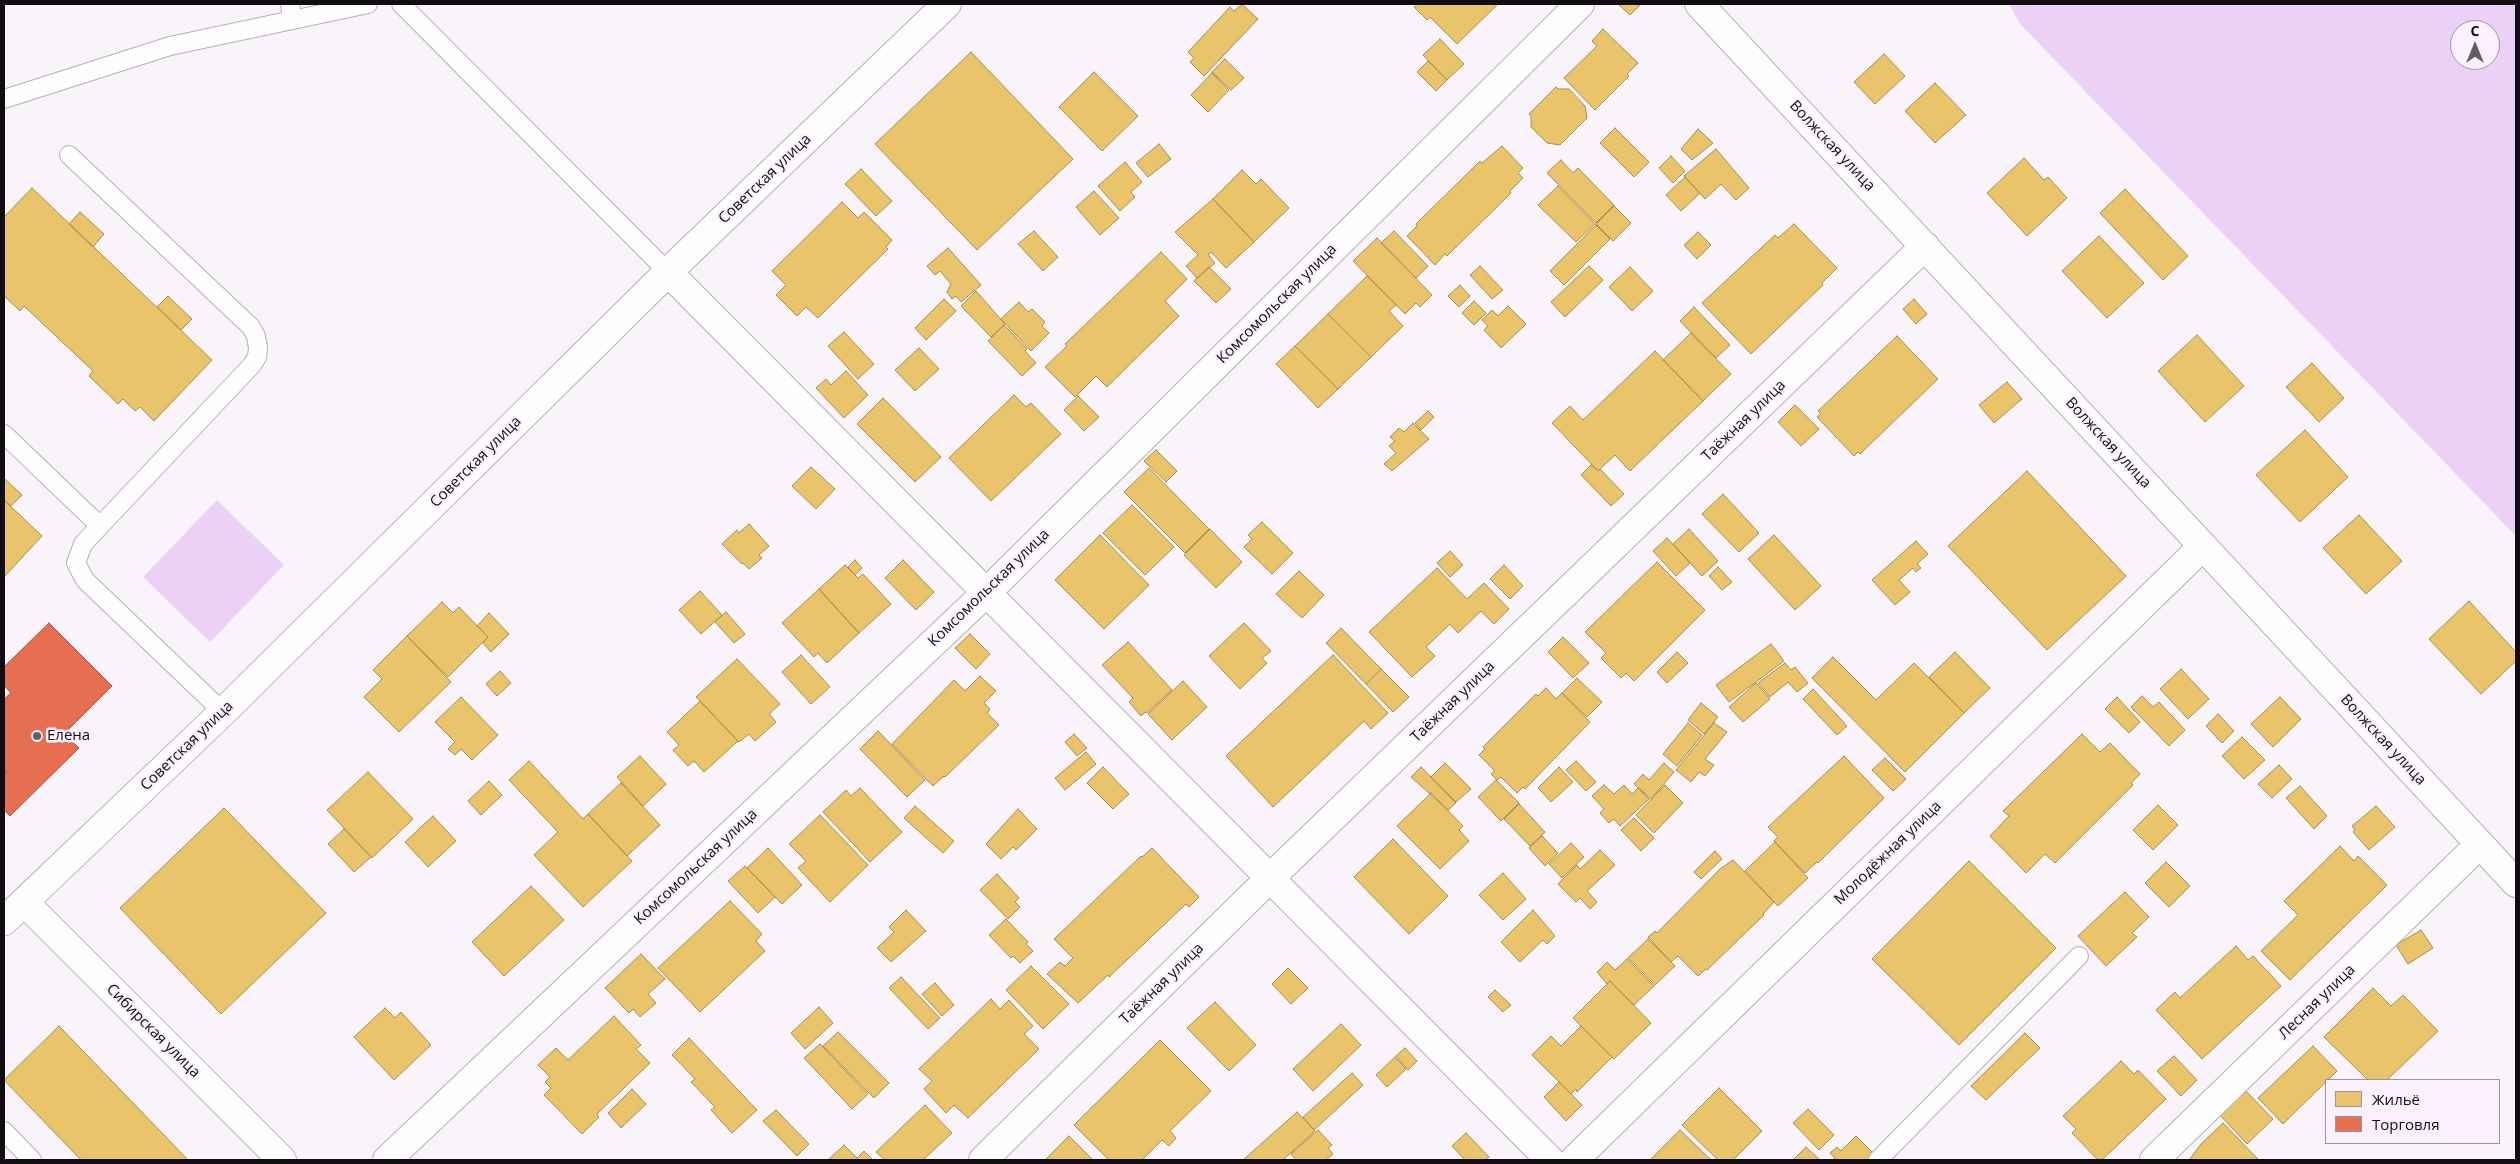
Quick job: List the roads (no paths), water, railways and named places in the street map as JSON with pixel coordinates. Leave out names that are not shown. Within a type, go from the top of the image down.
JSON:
[{"type":"street","name":"Советская улица","points":[[4,921],[223,712],[668,272],[947,4]]},
{"type":"street","name":"Комсомольская улица","points":[[387,1160],[987,592],[1580,4]]},
{"type":"street","name":"Волжская улица","points":[[1699,4],[2516,883]]},
{"type":"street","name":"Таёжная улица","points":[[983,1160],[1270,879],[1925,246]]},
{"type":"street","points":[[668,272],[1550,1160]]},
{"type":"street","name":"Молодёжная улица","points":[[1574,1160],[2203,546]]},
{"type":"street","name":"Лесная улица","points":[[2154,1160],[2480,844]]},
{"type":"street","name":"Сибирская улица","points":[[24,902],[282,1160]]},
{"type":"lane","points":[[4,99],[170,46],[291,12],[368,4]]},
{"type":"lane","points":[[401,4],[668,272]]},
{"type":"lane","points":[[69,155],[251,327],[258,348],[257,357],[252,365],[83,544],[78,553],[76,563],[80,573],[223,712]]},
{"type":"lane","points":[[4,434],[100,526]]},
{"type":"lane","points":[[1878,1160],[2079,956]]},
{"type":"lane","points":[[4,1131],[32,1160]]},
{"type":"place","name":"Елена","points":[[37,736]]}]
